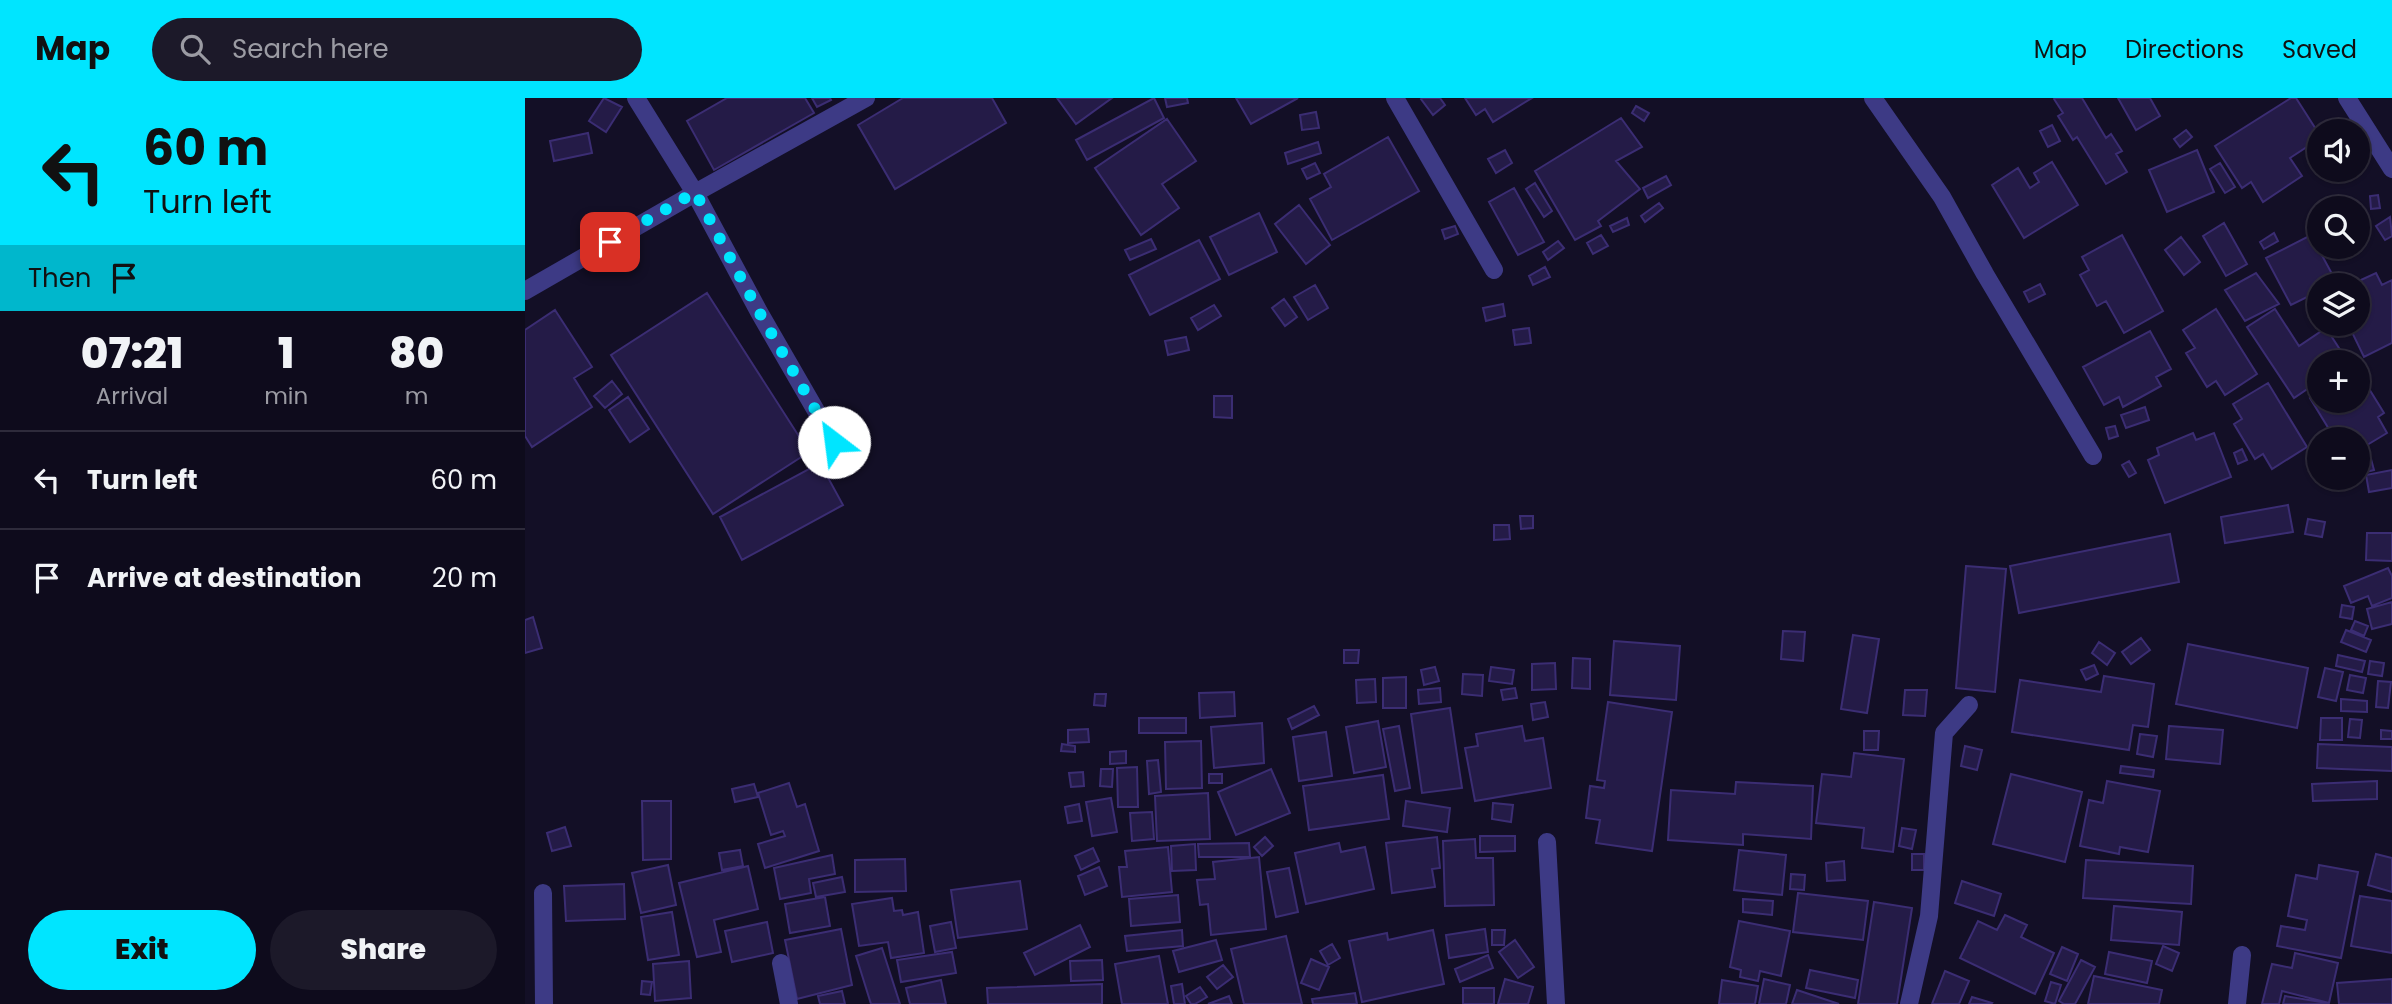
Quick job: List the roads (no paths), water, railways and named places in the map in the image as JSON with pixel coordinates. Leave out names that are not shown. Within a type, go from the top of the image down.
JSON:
[{"type":"street","points":[[636,98],[695,192],[759,312],[834,442]]},
{"type":"street","points":[[525,291],[695,192],[866,98]]},
{"type":"street","points":[[1395,98],[1494,270]]},
{"type":"street","points":[[1873,98],[1943,197],[1985,274],[2093,456]]},
{"type":"street","points":[[2347,98],[2392,169]]},
{"type":"street","points":[[1909,1004],[1929,916],[1944,733],[1969,705]]},
{"type":"street","points":[[1547,842],[1556,1004]]},
{"type":"street","points":[[543,893],[544,1004]]},
{"type":"street","points":[[2237,1004],[2242,954]]},
{"type":"street","points":[[781,963],[789,1004]]}]
